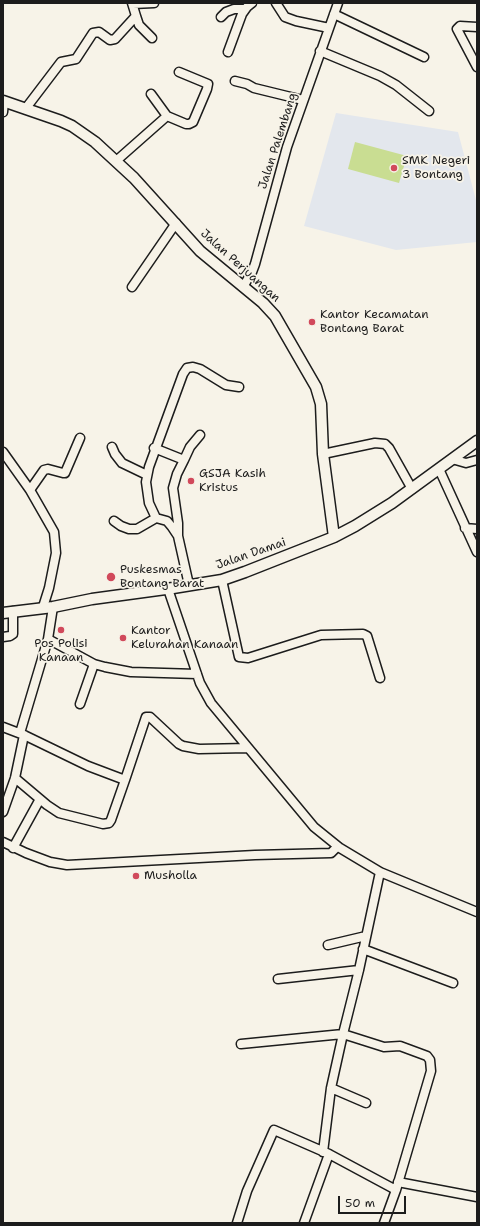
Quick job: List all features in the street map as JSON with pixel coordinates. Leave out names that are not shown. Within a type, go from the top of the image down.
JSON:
[{"type":"street","points":[[152,38],[140,25],[132,4],[154,3]]},
{"type":"street","points":[[228,52],[242,14],[252,3]]},
{"type":"street","points":[[276,3],[285,16],[296,21],[332,22],[424,57]]},
{"type":"street","name":"Jalan Palembang","points":[[243,287],[255,264],[287,147],[338,3]]},
{"type":"street","points":[[221,17],[226,12],[234,9],[245,9]]},
{"type":"street","points":[[26,108],[61,62],[76,59],[93,33],[99,32],[110,40],[113,40],[136,16]]},
{"type":"street","points":[[476,65],[457,29],[460,26],[477,27]]},
{"type":"street","points":[[320,51],[390,82],[409,94],[429,111]]},
{"type":"street","points":[[151,94],[167,116],[186,124],[191,123],[208,84],[178,72]]},
{"type":"street","points":[[235,81],[249,84],[254,88],[303,100]]},
{"type":"street","name":"Jalan Perjuangan","points":[[3,105],[26,108],[72,126],[95,142],[134,178],[200,251],[263,303],[275,316],[316,387],[321,404],[322,454],[334,537]]},
{"type":"street","points":[[116,161],[167,116]]},
{"type":"street","points":[[132,287],[176,224]]},
{"type":"street","points":[[156,518],[147,497],[147,475],[154,448],[183,374],[187,368],[193,367],[200,369],[226,385],[239,387]]},
{"type":"street","points":[[200,435],[190,447],[176,474],[173,488],[178,523],[178,587],[197,674],[200,683],[211,703],[302,814],[337,847],[380,872],[477,912]]},
{"type":"street","points":[[30,490],[44,470],[48,469],[63,473],[65,472],[80,438]]},
{"type":"street","name":"Jalan Damai","points":[[8,612],[222,580],[245,572],[334,537],[371,516],[412,489],[477,441]]},
{"type":"street","points":[[322,454],[375,443],[385,444],[389,448],[412,489]]},
{"type":"street","points":[[112,447],[122,463],[147,475]]},
{"type":"street","points":[[154,448],[184,460]]},
{"type":"street","points":[[3,452],[30,490],[52,528],[56,553],[48,607],[48,639],[22,734],[15,778],[3,812]]},
{"type":"street","points":[[452,459],[466,462],[477,460]]},
{"type":"street","points":[[439,469],[477,552]]},
{"type":"street","points":[[114,521],[129,529],[137,529],[156,518],[167,521],[178,536]]},
{"type":"street","points":[[465,528],[477,529]]},
{"type":"street","points":[[222,580],[239,657],[248,658],[321,635],[363,634],[367,636],[380,678]]},
{"type":"street","points":[[3,637],[13,634],[8,612]]},
{"type":"street","points":[[48,639],[94,664],[105,667],[132,672],[197,674]]},
{"type":"street","points":[[80,704],[94,664]]},
{"type":"street","points":[[15,778],[47,806],[59,813],[99,824],[106,824],[111,820],[146,717],[150,717],[183,746],[199,749],[248,748]]},
{"type":"street","points":[[3,727],[22,734],[88,766],[125,780]]},
{"type":"street","points":[[13,848],[40,799]]},
{"type":"street","points":[[3,842],[13,848],[50,862],[67,865],[256,855],[331,854],[337,847]]},
{"type":"street","points":[[304,1223],[326,1153],[331,1088],[359,970],[380,872]]},
{"type":"street","points":[[328,945],[366,936]]},
{"type":"street","points":[[363,949],[453,983]]},
{"type":"street","points":[[278,979],[359,970]]},
{"type":"street","points":[[241,1044],[343,1034],[384,1047],[400,1046],[427,1056],[430,1060],[431,1071],[397,1186],[384,1223]]},
{"type":"street","points":[[331,1088],[366,1103]]},
{"type":"street","points":[[237,1223],[247,1191],[274,1130],[397,1186],[477,1197]]},
{"type":"shaded area","name":"SMK Negeri 3 Bontang","points":[[336,113],[458,132],[477,204],[477,242],[396,250],[304,226]]},
{"type":"green space","points":[[355,142],[407,156],[399,183],[348,169]]},
{"type":"place","name":"SMK Negeri 3 Bontang","points":[[394,168]]},
{"type":"place","name":"Kantor Kecamatan Bontang Barat","points":[[312,322]]},
{"type":"place","name":"GSJA Kasih Kristus","points":[[191,481]]},
{"type":"place","name":"Puskesmas Bontang Barat","points":[[111,577]]},
{"type":"place","name":"Pos Polisi Kanaan","points":[[61,630]]},
{"type":"place","name":"Kantor Kelurahan Kanaan","points":[[123,638]]},
{"type":"place","name":"Musholla","points":[[136,876]]}]
